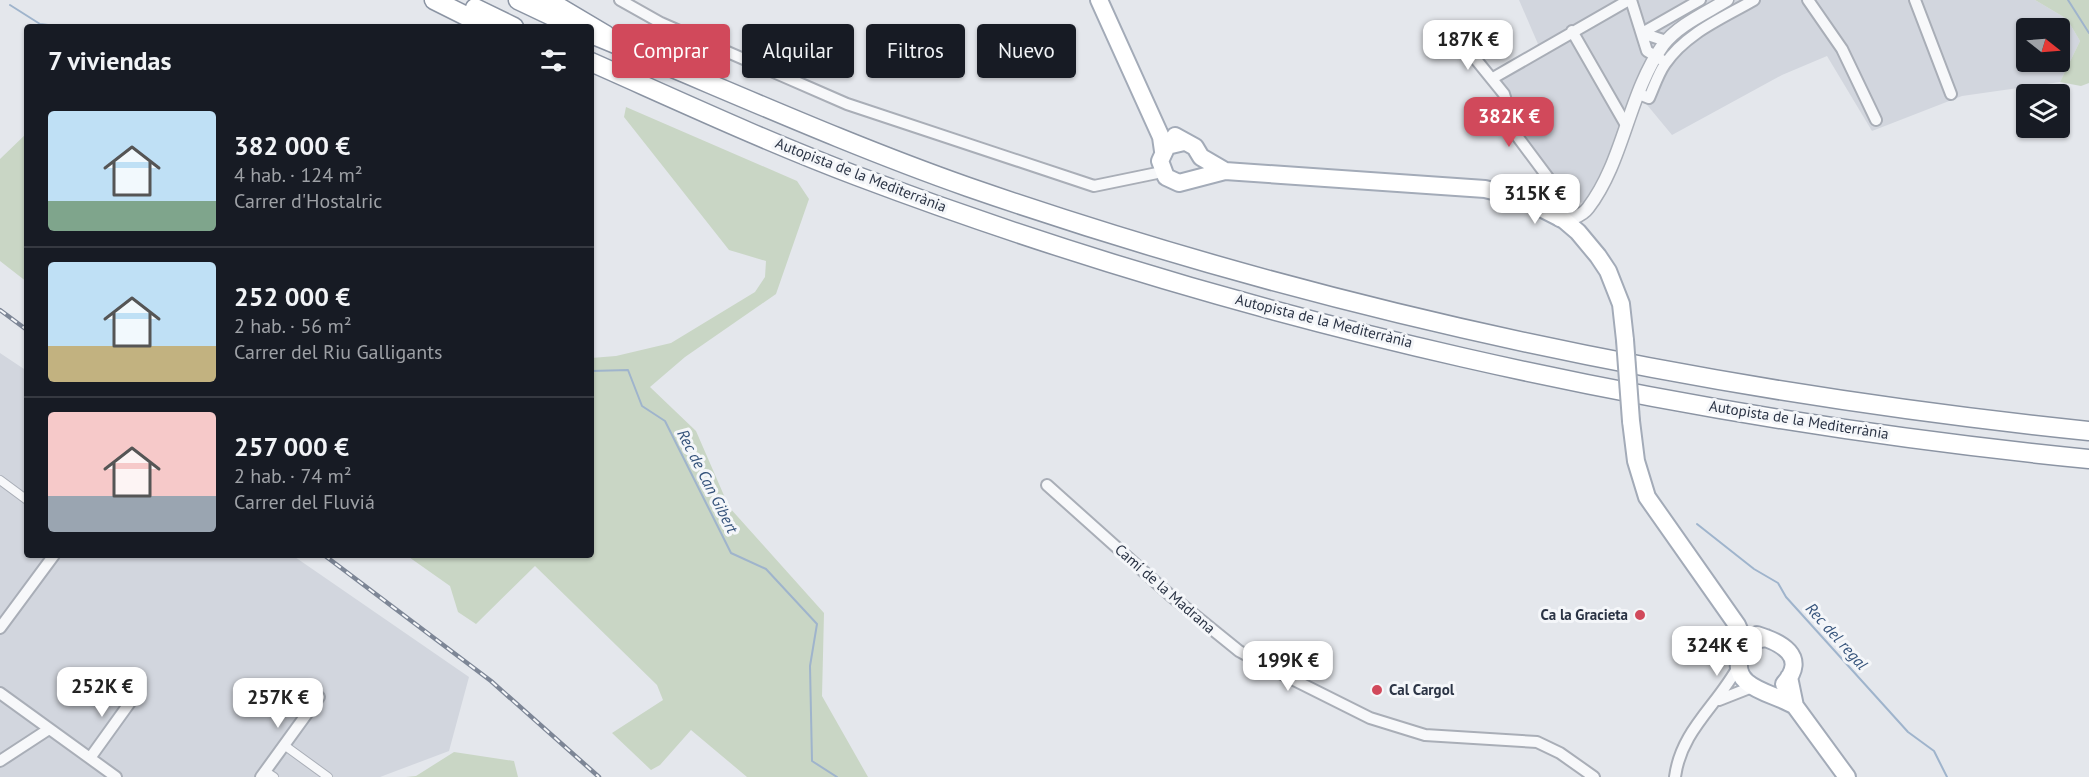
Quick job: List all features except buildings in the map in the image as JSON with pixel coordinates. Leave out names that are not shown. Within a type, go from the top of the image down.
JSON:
[{"type":"highway","points":[[434,0],[482,24]]},
{"type":"highway","points":[[461,0],[508,24]]},
{"type":"highway","points":[[518,0],[569,24]]},
{"type":"highway","points":[[547,0],[592,24]]},
{"type":"highway","points":[[594,26],[612,39]]},
{"type":"highway","name":"Autopista de la Mediterrània","points":[[594,35],[612,43]]},
{"type":"highway","name":"Autopista de la Mediterrània","points":[[594,63],[801,154],[903,193],[1141,271],[1287,312],[1480,360],[1709,406],[1886,434],[2089,459]]},
{"type":"highway","name":"Autopista de la Mediterrània","points":[[698,78],[971,188],[1145,244],[1338,297],[1560,349],[1719,379],[1879,405],[2089,431]]},
{"type":"main road","points":[[1099,0],[1161,137],[1162,172],[1169,180],[1179,183],[1225,171],[1494,190],[1539,205],[1564,220],[1578,232],[1608,271],[1621,304],[1636,461],[1647,497],[1737,625],[1744,641],[1741,676],[1760,689],[1795,705]]},
{"type":"main road","points":[[1152,116],[1184,142],[1195,147],[1201,157],[1225,171]]},
{"type":"main road","points":[[1163,151],[1172,143],[1184,142]]},
{"type":"main road","points":[[1194,178],[1201,168],[1201,157]]},
{"type":"main road","points":[[1464,189],[1508,202],[1553,225],[1584,252],[1607,287],[1625,334]]},
{"type":"main road","points":[[1737,625],[1782,643],[1789,651],[1792,667],[1789,677],[1782,686],[1760,689]]},
{"type":"main road","points":[[1741,658],[1751,642],[1766,638]]},
{"type":"main road","points":[[1789,677],[1795,705],[1847,777]]},
{"type":"street","points":[[620,0],[661,23],[847,104],[1094,186],[1162,172]]},
{"type":"street","points":[[1493,78],[1630,0],[1642,33],[1657,57],[1649,98],[1639,94]]},
{"type":"street","points":[[1642,33],[1700,0]]},
{"type":"street","points":[[1621,304],[1620,288],[1610,266],[1586,229],[1587,209],[1606,173],[1647,74],[1666,41],[1679,30],[1727,0]]},
{"type":"street","points":[[1657,57],[1754,0]]},
{"type":"street","points":[[1808,0],[1842,49],[1876,120]]},
{"type":"street","points":[[1915,0],[1951,94]]},
{"type":"street","points":[[1572,31],[1626,125]]},
{"type":"street","points":[[1642,33],[1666,41]]},
{"type":"street","points":[[1465,46],[1504,94],[1517,136],[1561,195]]},
{"type":"street","points":[[1494,190],[1519,193],[1561,210],[1579,208],[1593,197]]},
{"type":"street","points":[[1508,202],[1520,203],[1556,220],[1564,220],[1587,209]]},
{"type":"street","points":[[0,480],[24,498]]},
{"type":"street","name":"Camí de la Madrana","points":[[1047,485],[1171,596],[1239,651],[1378,721],[1425,735],[1537,742],[1560,753],[1594,777]]},
{"type":"street","points":[[0,628],[52,558]]},
{"type":"street","points":[[1675,777],[1687,737],[1699,718],[1716,702],[1741,658]]},
{"type":"street","points":[[1716,702],[1760,689]]},
{"type":"street","points":[[0,693],[116,777]]},
{"type":"street","points":[[90,758],[136,694]]},
{"type":"street","points":[[267,775],[284,746],[319,697]]},
{"type":"street","points":[[0,761],[49,729]]},
{"type":"street","points":[[284,746],[328,777]]},
{"type":"shaded area","points":[[1519,0],[2035,0],[2065,18],[2016,18],[2016,72],[2065,72],[2060,82],[2016,84],[2016,88],[1962,96],[1872,131],[1827,56],[1782,75],[1672,135],[1643,100],[1598,202],[1570,203],[1510,130],[1489,77],[1538,44]]},
{"type":"shaded area","points":[[2070,24],[2080,41],[2070,62]]},
{"type":"shaded area","points":[[0,353],[24,369],[24,558],[296,558],[469,677],[449,751],[380,777],[0,777]]},
{"type":"green space","points":[[2035,0],[2089,0],[2089,83],[2081,86],[2060,82],[2065,72],[2070,72],[2070,62],[2080,41],[2070,24],[2070,18],[2065,18]]},
{"type":"green space","points":[[626,107],[797,181],[809,199],[776,294],[685,357],[650,387],[696,431],[729,507],[824,613],[822,696],[868,777],[747,777],[691,730],[660,765],[651,770],[612,733],[663,700],[657,685],[535,566],[476,624],[458,612],[450,586],[410,558],[594,558],[594,358],[616,356],[671,343],[755,292],[765,277],[766,261],[729,250],[624,117]]},
{"type":"green space","points":[[24,136],[24,280],[0,261],[0,159]]},
{"type":"green space","points":[[454,752],[514,761],[518,777],[406,777],[416,776]]},
{"type":"waterway","points":[[2068,0],[2089,33]]},
{"type":"waterway","name":"Rec de Can Gibert","points":[[10,5],[40,24]]},
{"type":"waterway","name":"Rec de Can Gibert","points":[[594,371],[628,370],[642,406],[665,421],[731,553],[766,569],[817,624],[810,666],[812,761],[837,777]]},
{"type":"waterway","name":"Rec del regal","points":[[1697,524],[1754,569],[1778,583],[1786,597],[1908,732],[1934,751],[1947,777]]},
{"type":"railway","points":[[0,310],[24,328]]},
{"type":"railway","points":[[328,558],[491,681],[599,777]]},
{"type":"place","name":"Ca la Gracieta","points":[[1640,615]]},
{"type":"place","name":"Cal Cargol","points":[[1377,690]]}]
